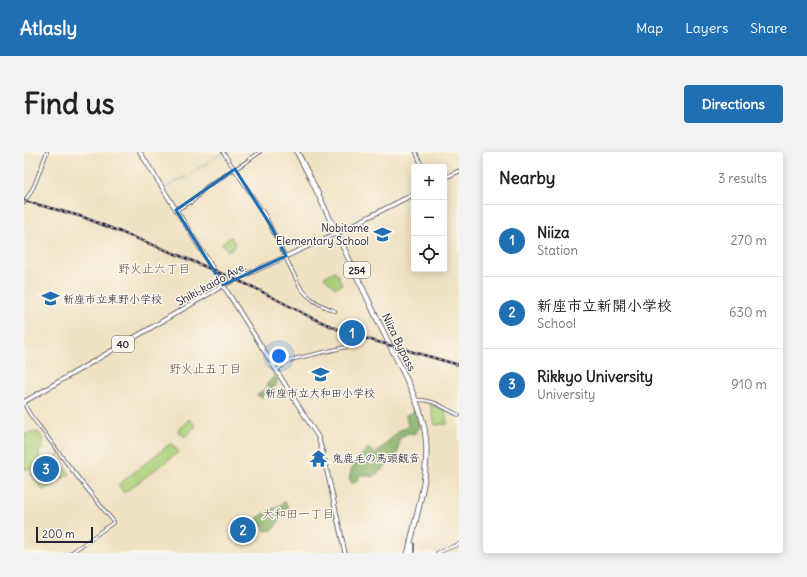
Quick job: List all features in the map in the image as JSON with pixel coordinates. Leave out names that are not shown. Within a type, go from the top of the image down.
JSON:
[{"type":"highway","name":"Niiza Bypass","points":[[298,152],[315,182],[414,394],[423,422],[426,438],[425,473],[410,553]]},
{"type":"highway","name":"Niiza Bypass","points":[[338,232],[418,400],[427,430],[428,461],[426,483],[410,553]]},
{"type":"main road","points":[[140,152],[315,432],[324,457],[345,553]]},
{"type":"main road","points":[[447,177],[459,171]]},
{"type":"main road","name":"Shiki-kaido Ave.","points":[[24,402],[223,285],[338,232],[411,196]]},
{"type":"street","points":[[24,203],[34,186],[47,152]]},
{"type":"street","points":[[223,152],[265,215],[299,284],[306,295],[319,305],[335,311]]},
{"type":"street","points":[[176,210],[193,201],[206,187],[260,152]]},
{"type":"street","points":[[416,152],[421,164]]},
{"type":"street","points":[[276,371],[285,363],[294,359],[346,347]]},
{"type":"street","points":[[418,400],[424,400],[437,404],[459,415]]},
{"type":"street","points":[[24,402],[26,408],[62,458],[114,522],[71,553]]},
{"type":"street","points":[[437,553],[459,544]]},
{"type":"highlighted area","points":[[235,169],[271,226],[286,256],[223,285],[176,210]]},
{"type":"green space","points":[[231,237],[236,245],[228,251],[222,243]]},
{"type":"green space","points":[[335,271],[342,284],[335,288],[324,277]]},
{"type":"green space","points":[[274,376],[278,378],[273,390],[262,398],[257,395],[268,387],[267,384]]},
{"type":"green space","points":[[413,404],[420,427],[415,434],[408,433],[400,438],[397,457],[373,477],[361,474],[358,480],[353,484],[349,480],[352,466],[368,448],[375,454],[400,430],[408,427],[406,415],[414,412]]},
{"type":"green space","points":[[430,404],[445,410],[447,424],[435,425]]},
{"type":"green space","points":[[189,419],[196,426],[185,437],[178,431]]},
{"type":"green space","points":[[38,432],[44,438],[42,449],[39,451],[39,466],[33,469],[24,469],[24,434]]},
{"type":"green space","points":[[171,443],[179,452],[124,493],[118,485]]},
{"type":"green space","points":[[58,455],[70,474],[43,490],[31,473]]},
{"type":"green space","points":[[285,502],[290,511],[279,521],[273,530],[265,531],[257,518]]},
{"type":"waterway","points":[[213,159],[220,154]]},
{"type":"waterway","points":[[190,174],[210,161]]},
{"type":"waterway","points":[[168,187],[186,177]]},
{"type":"railway","points":[[24,201],[83,217],[178,255],[255,288],[312,318],[340,330],[459,365]]},
{"type":"place","name":"Nobitome Elementary School","points":[[382,234]]},
{"type":"place","name":"新座市立東野小学校","points":[[50,299]]},
{"type":"place","name":"Niiza","points":[[352,333]]},
{"type":"place","name":"新座市立大和田小学校","points":[[320,375]]},
{"type":"place","name":"鬼鹿毛の馬頭観音","points":[[319,458]]},
{"type":"place","name":"Rikkyo University","points":[[46,469]]},
{"type":"place","name":"新座市立新開小学校","points":[[243,530]]},
{"type":"district","name":"野火止六丁目","points":[[154,268]]},
{"type":"district","name":"野火止五丁目","points":[[205,368]]},
{"type":"district","name":"大和田一丁目","points":[[298,513]]}]
